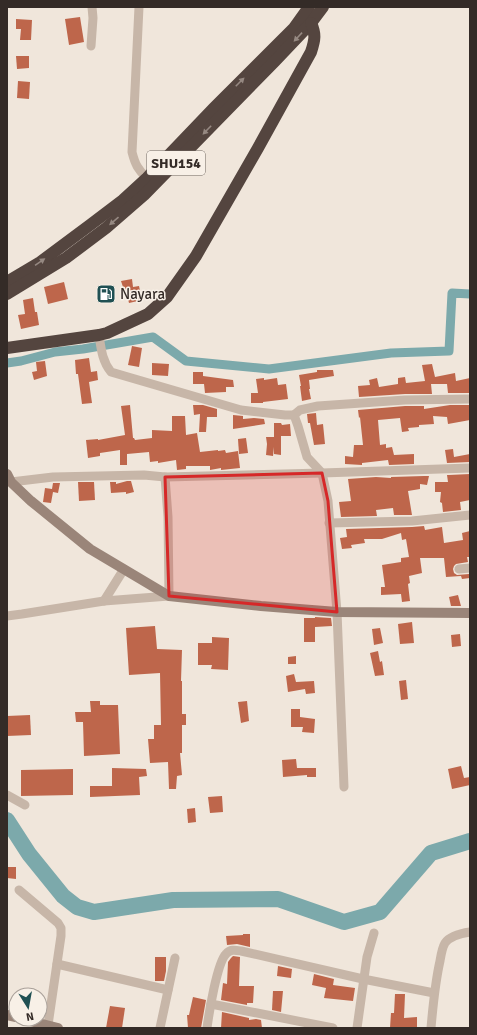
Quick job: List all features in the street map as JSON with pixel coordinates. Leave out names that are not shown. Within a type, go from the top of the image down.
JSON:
[{"type":"highway","points":[[7,282],[39,263],[123,200],[147,178],[294,28],[309,7]]},
{"type":"highway","name":"SHU154","points":[[7,294],[66,258],[106,228],[144,195],[275,62],[323,7]]},
{"type":"highway","points":[[7,348],[99,337],[148,314],[167,298],[196,256],[311,52],[315,36],[311,22]]},
{"type":"street","points":[[90,46],[92,7]]},
{"type":"street","points":[[139,7],[132,152],[135,163],[147,178]]},
{"type":"street","points":[[99,337],[103,359],[111,372],[241,410],[285,416],[294,415],[300,410],[318,406],[405,400],[470,399]]},
{"type":"street","points":[[294,415],[307,457],[322,473],[328,501],[337,612],[344,787]]},
{"type":"street","points":[[9,478],[144,475],[165,477],[470,468]]},
{"type":"street","points":[[165,477],[168,517],[169,596]]},
{"type":"street","points":[[9,478],[31,501],[90,549],[169,596]]},
{"type":"street","points":[[329,523],[412,521],[470,515]]},
{"type":"street","points":[[459,569],[470,568]]},
{"type":"street","points":[[104,601],[124,569]]},
{"type":"street","points":[[7,616],[104,601],[169,596],[260,606],[337,612],[470,613]]},
{"type":"street","points":[[7,795],[25,804]]},
{"type":"street","points":[[19,890],[58,923],[61,928],[53,1027]]},
{"type":"street","points":[[431,1028],[434,992],[445,943],[463,933],[470,932]]},
{"type":"street","points":[[357,1028],[363,979],[367,957],[374,933]]},
{"type":"street","points":[[207,1028],[221,960],[231,950],[240,950],[363,979],[434,992]]},
{"type":"street","points":[[160,1028],[175,958]]},
{"type":"street","points":[[57,964],[168,990]]},
{"type":"street","points":[[211,1004],[333,1028]]},
{"type":"highlighted area","points":[[322,473],[328,501],[337,612],[169,596],[165,477]]},
{"type":"building","points":[[80,17],[84,42],[69,45],[65,19]]},
{"type":"building","points":[[16,19],[32,20],[31,40],[20,40],[21,29],[16,29]]},
{"type":"building","points":[[16,56],[29,56],[29,68],[17,69]]},
{"type":"building","points":[[18,81],[30,82],[29,99],[17,98]]},
{"type":"building","points":[[132,279],[133,287],[139,286],[142,300],[129,303],[125,287],[123,287],[121,281]]},
{"type":"building","points":[[64,282],[68,299],[48,304],[44,287]]},
{"type":"building","points":[[33,298],[39,325],[21,329],[18,315],[25,314],[23,300]]},
{"type":"building","points":[[132,346],[142,348],[139,367],[128,365]]},
{"type":"building","points":[[89,358],[91,372],[97,371],[98,380],[89,382],[92,403],[82,404],[78,374],[76,374],[75,360]]},
{"type":"building","points":[[45,361],[47,376],[34,380],[32,372],[37,371],[36,362]]},
{"type":"building","points":[[152,363],[169,364],[168,376],[152,375]]},
{"type":"building","points":[[432,364],[435,377],[455,373],[456,381],[470,378],[470,393],[448,393],[447,384],[431,384],[432,394],[359,397],[358,386],[370,385],[369,380],[377,378],[379,387],[398,384],[398,378],[405,377],[406,383],[425,381],[422,365]]},
{"type":"building","points":[[317,370],[333,370],[334,376],[309,380],[311,399],[302,401],[299,375],[317,372]]},
{"type":"building","points":[[193,372],[203,372],[203,376],[233,380],[234,387],[226,387],[226,392],[205,393],[204,384],[193,384]]},
{"type":"building","points":[[264,378],[264,380],[277,378],[278,385],[286,384],[288,399],[263,403],[251,403],[251,393],[258,393],[256,379]]},
{"type":"building","points":[[130,405],[133,438],[135,440],[152,438],[152,430],[172,431],[172,416],[185,416],[186,435],[197,433],[200,452],[225,450],[226,453],[238,451],[240,468],[221,470],[221,468],[210,470],[210,466],[186,466],[186,469],[177,470],[176,460],[158,463],[158,461],[150,462],[149,452],[127,454],[127,465],[120,465],[120,450],[100,453],[100,456],[88,458],[86,440],[98,440],[125,435],[121,406]]},
{"type":"building","points":[[193,405],[203,405],[217,409],[217,417],[207,417],[206,432],[199,432],[200,414],[194,415]]},
{"type":"building","points":[[450,405],[470,405],[470,420],[448,424],[447,417],[433,416],[434,424],[419,425],[419,427],[408,428],[409,431],[402,432],[400,418],[378,420],[380,445],[386,444],[386,448],[392,447],[394,455],[414,454],[414,464],[389,465],[388,460],[362,463],[362,465],[345,464],[345,456],[353,457],[354,445],[363,445],[358,410],[405,406],[424,406],[424,409]]},
{"type":"building","points":[[316,413],[317,425],[323,424],[325,444],[314,445],[307,414]]},
{"type":"building","points":[[233,415],[243,416],[243,419],[264,419],[265,424],[233,429]]},
{"type":"building","points":[[274,423],[281,423],[282,425],[290,424],[291,436],[281,436],[281,455],[274,454],[274,447],[273,456],[266,455],[266,437],[274,437]]},
{"type":"building","points":[[246,438],[248,453],[239,454],[238,439]]},
{"type":"building","points":[[453,449],[454,457],[470,454],[470,462],[447,463],[445,450]]},
{"type":"building","points":[[470,474],[470,500],[460,502],[461,510],[443,512],[442,503],[440,502],[441,492],[435,492],[435,482],[448,482],[447,475]]},
{"type":"building","points":[[429,476],[427,485],[420,484],[420,489],[408,491],[412,515],[394,515],[393,508],[376,510],[377,516],[341,517],[339,502],[351,501],[348,479]]},
{"type":"building","points":[[131,481],[134,492],[126,494],[126,492],[111,493],[110,482],[116,482],[116,484]]},
{"type":"building","points":[[78,482],[94,482],[95,500],[79,501]]},
{"type":"building","points":[[53,483],[60,483],[58,493],[53,492],[51,503],[43,502],[45,488],[52,489]]},
{"type":"building","points":[[424,526],[425,530],[442,527],[444,543],[463,540],[462,533],[470,531],[470,557],[467,557],[468,562],[456,564],[453,569],[454,573],[457,575],[469,574],[470,578],[462,579],[461,576],[446,577],[444,558],[420,558],[422,573],[409,576],[410,583],[408,584],[410,601],[402,602],[401,594],[381,595],[381,587],[385,587],[382,565],[401,562],[401,558],[409,557],[406,539],[402,540],[401,533],[382,539],[364,539],[365,543],[351,545],[352,548],[342,549],[340,538],[347,537],[346,529]]},
{"type":"building","points":[[458,595],[461,606],[451,606],[449,597]]},
{"type":"building","points":[[304,618],[331,618],[332,626],[315,627],[315,642],[304,642]]},
{"type":"building","points":[[412,622],[414,643],[400,644],[398,624]]},
{"type":"building","points":[[155,626],[157,649],[182,650],[182,714],[186,714],[186,725],[182,725],[182,753],[180,753],[182,775],[177,776],[176,789],[169,789],[168,762],[150,763],[148,739],[154,739],[154,725],[161,725],[160,673],[129,675],[126,628]]},
{"type":"building","points":[[380,628],[383,643],[374,645],[372,629]]},
{"type":"building","points":[[460,634],[461,646],[452,647],[451,635]]},
{"type":"building","points":[[212,637],[229,638],[228,670],[211,669],[212,665],[198,665],[198,643],[212,643]]},
{"type":"building","points":[[378,651],[380,662],[382,661],[384,675],[375,676],[370,653]]},
{"type":"building","points":[[296,656],[296,664],[288,664],[288,657]]},
{"type":"building","points":[[294,674],[296,682],[314,681],[315,693],[306,694],[305,689],[288,692],[286,676]]},
{"type":"building","points":[[406,680],[408,699],[401,700],[399,681]]},
{"type":"building","points":[[90,701],[100,701],[100,705],[118,705],[120,754],[84,756],[83,722],[76,722],[75,712],[91,712]]},
{"type":"building","points":[[247,701],[249,721],[241,723],[238,702]]},
{"type":"building","points":[[291,709],[300,709],[300,717],[315,719],[314,733],[302,732],[303,727],[291,727]]},
{"type":"building","points":[[30,715],[31,735],[7,736],[7,716]]},
{"type":"building","points":[[296,759],[297,768],[316,768],[316,777],[307,777],[307,775],[283,777],[282,760]]},
{"type":"building","points":[[461,766],[464,778],[470,777],[470,785],[452,789],[448,769]]},
{"type":"building","points":[[112,768],[146,769],[147,776],[139,777],[140,795],[90,797],[90,786],[112,786]]},
{"type":"building","points":[[73,769],[73,795],[21,796],[21,770]]},
{"type":"building","points":[[222,796],[223,812],[210,813],[208,797]]},
{"type":"building","points":[[195,808],[196,822],[188,823],[187,809]]},
{"type":"building","points":[[7,867],[16,867],[16,879],[7,878]]},
{"type":"building","points":[[250,934],[250,947],[237,944],[227,945],[226,936]]},
{"type":"building","points":[[233,956],[240,957],[239,986],[254,986],[253,1003],[247,1003],[247,1005],[221,1000],[223,983],[227,984],[228,962]]},
{"type":"building","points":[[155,957],[166,957],[164,981],[155,981]]},
{"type":"building","points":[[278,966],[292,969],[291,978],[277,976]]},
{"type":"building","points":[[314,974],[334,979],[333,985],[355,988],[353,1001],[324,998],[326,988],[312,985]]},
{"type":"building","points":[[273,991],[283,991],[281,1012],[272,1010]]},
{"type":"building","points":[[395,994],[405,994],[404,1018],[417,1017],[417,1028],[390,1028],[391,1013],[394,1013]]},
{"type":"building","points":[[193,997],[206,1000],[201,1028],[188,1028],[187,1015],[189,1015]]},
{"type":"building","points":[[110,1006],[125,1008],[122,1028],[106,1028]]},
{"type":"building","points":[[222,1012],[249,1018],[249,1020],[261,1020],[262,1028],[221,1028]]},
{"type":"waterway","points":[[7,363],[55,352],[83,349],[153,337],[186,361],[269,369],[391,353],[449,351],[452,293],[470,294]]},
{"type":"waterway","points":[[7,820],[29,854],[63,896],[77,907],[94,912],[173,900],[278,899],[344,922],[380,912],[431,853],[470,841]]},
{"type":"place","name":"Nayara","points":[[106,294]]}]
